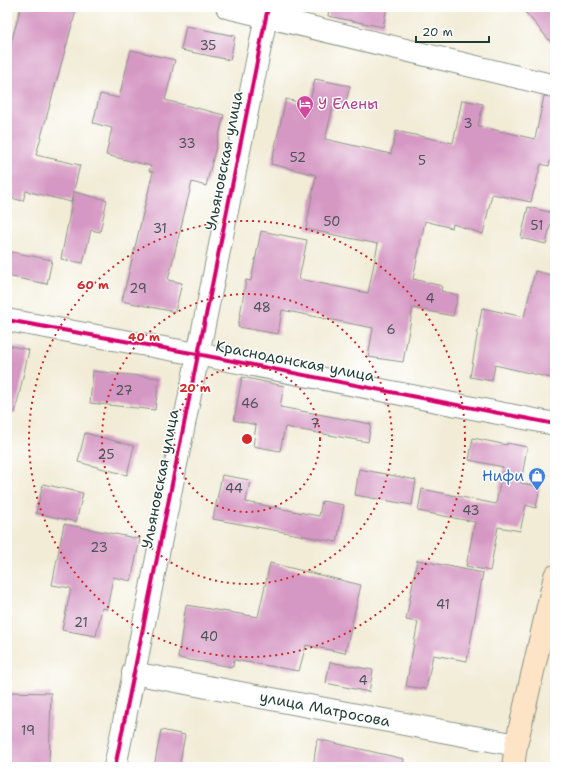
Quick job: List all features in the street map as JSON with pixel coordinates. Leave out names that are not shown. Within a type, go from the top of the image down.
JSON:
[{"type":"street","points":[[227,7],[267,12],[555,86]]},
{"type":"street","name":"Ульяновская улица","points":[[115,767],[267,12]]},
{"type":"street","name":"Краснодонская улица","points":[[7,320],[197,354],[555,424]]},
{"type":"street","points":[[513,767],[516,745],[555,576]]},
{"type":"street","name":"улица Матросова","points":[[133,672],[516,745]]},
{"type":"building","points":[[21,7],[77,7],[36,155],[80,165],[71,202],[26,191],[23,201],[7,197],[7,57]]},
{"type":"building","points":[[329,7],[387,7],[383,27],[328,16]]},
{"type":"building","points":[[521,7],[555,7],[555,47]]},
{"type":"building","points":[[186,26],[235,36],[230,60],[181,50]]},
{"type":"building","points":[[131,50],[175,60],[165,100],[224,115],[206,186],[192,182],[168,280],[182,283],[175,312],[122,301],[153,172],[149,171],[151,166],[106,155],[112,128],[93,123],[100,94],[119,98]]},
{"type":"building","points":[[315,79],[350,86],[345,105],[334,103],[325,139],[391,154],[396,131],[453,143],[462,100],[483,104],[478,126],[535,139],[544,96],[555,98],[555,140],[549,166],[541,164],[531,202],[492,194],[483,234],[453,224],[452,228],[425,221],[413,279],[442,286],[441,291],[458,295],[453,316],[413,308],[403,362],[368,357],[373,328],[282,310],[278,334],[238,327],[246,280],[251,281],[261,231],[307,240],[299,279],[368,293],[378,244],[306,229],[316,175],[271,164],[286,99],[309,105]]},
{"type":"building","points":[[74,192],[107,200],[100,232],[91,230],[83,263],[61,259]]},
{"type":"building","points":[[528,207],[553,213],[546,244],[521,238]]},
{"type":"building","points":[[7,251],[52,260],[47,284],[7,276]]},
{"type":"building","points":[[535,271],[555,276],[555,379],[495,365],[492,381],[470,377],[482,308],[524,317]]},
{"type":"building","points":[[7,345],[29,350],[15,413],[7,412]]},
{"type":"building","points":[[93,371],[159,378],[155,410],[90,403]]},
{"type":"building","points":[[242,377],[284,386],[280,407],[371,424],[368,442],[285,427],[280,451],[253,446],[256,425],[234,420]]},
{"type":"building","points":[[85,433],[134,446],[127,475],[78,462]]},
{"type":"building","points":[[473,438],[507,445],[507,443],[527,447],[521,483],[540,487],[536,508],[526,505],[520,531],[498,527],[490,571],[466,566],[475,522],[418,511],[422,489],[496,504],[503,467],[469,460]]},
{"type":"building","points":[[359,469],[416,480],[412,505],[355,495]]},
{"type":"building","points":[[222,475],[250,480],[246,502],[319,516],[322,501],[344,505],[337,542],[213,519]]},
{"type":"building","points":[[43,484],[83,493],[76,522],[36,513]]},
{"type":"building","points":[[64,524],[140,539],[131,581],[113,577],[107,609],[102,608],[96,636],[62,630],[71,588],[52,585]]},
{"type":"building","points":[[417,560],[483,573],[467,661],[433,655],[426,689],[406,686],[418,622],[406,620]]},
{"type":"building","points":[[270,563],[361,585],[345,653],[306,645],[299,671],[234,660],[233,667],[178,658],[186,605],[258,617]]},
{"type":"building","points":[[330,662],[373,670],[369,692],[326,683]]},
{"type":"building","points":[[7,692],[51,693],[49,767],[7,767]]},
{"type":"building","points":[[161,730],[185,735],[179,767],[154,767]]},
{"type":"building","points":[[317,739],[404,759],[403,767],[313,767]]},
{"type":"cycle path","points":[[115,767],[268,7]]},
{"type":"cycle path","points":[[7,320],[197,354],[555,424]]},
{"type":"place","name":"У Елены","points":[[305,119]]},
{"type":"place","name":"Нифи","points":[[537,491]]}]
